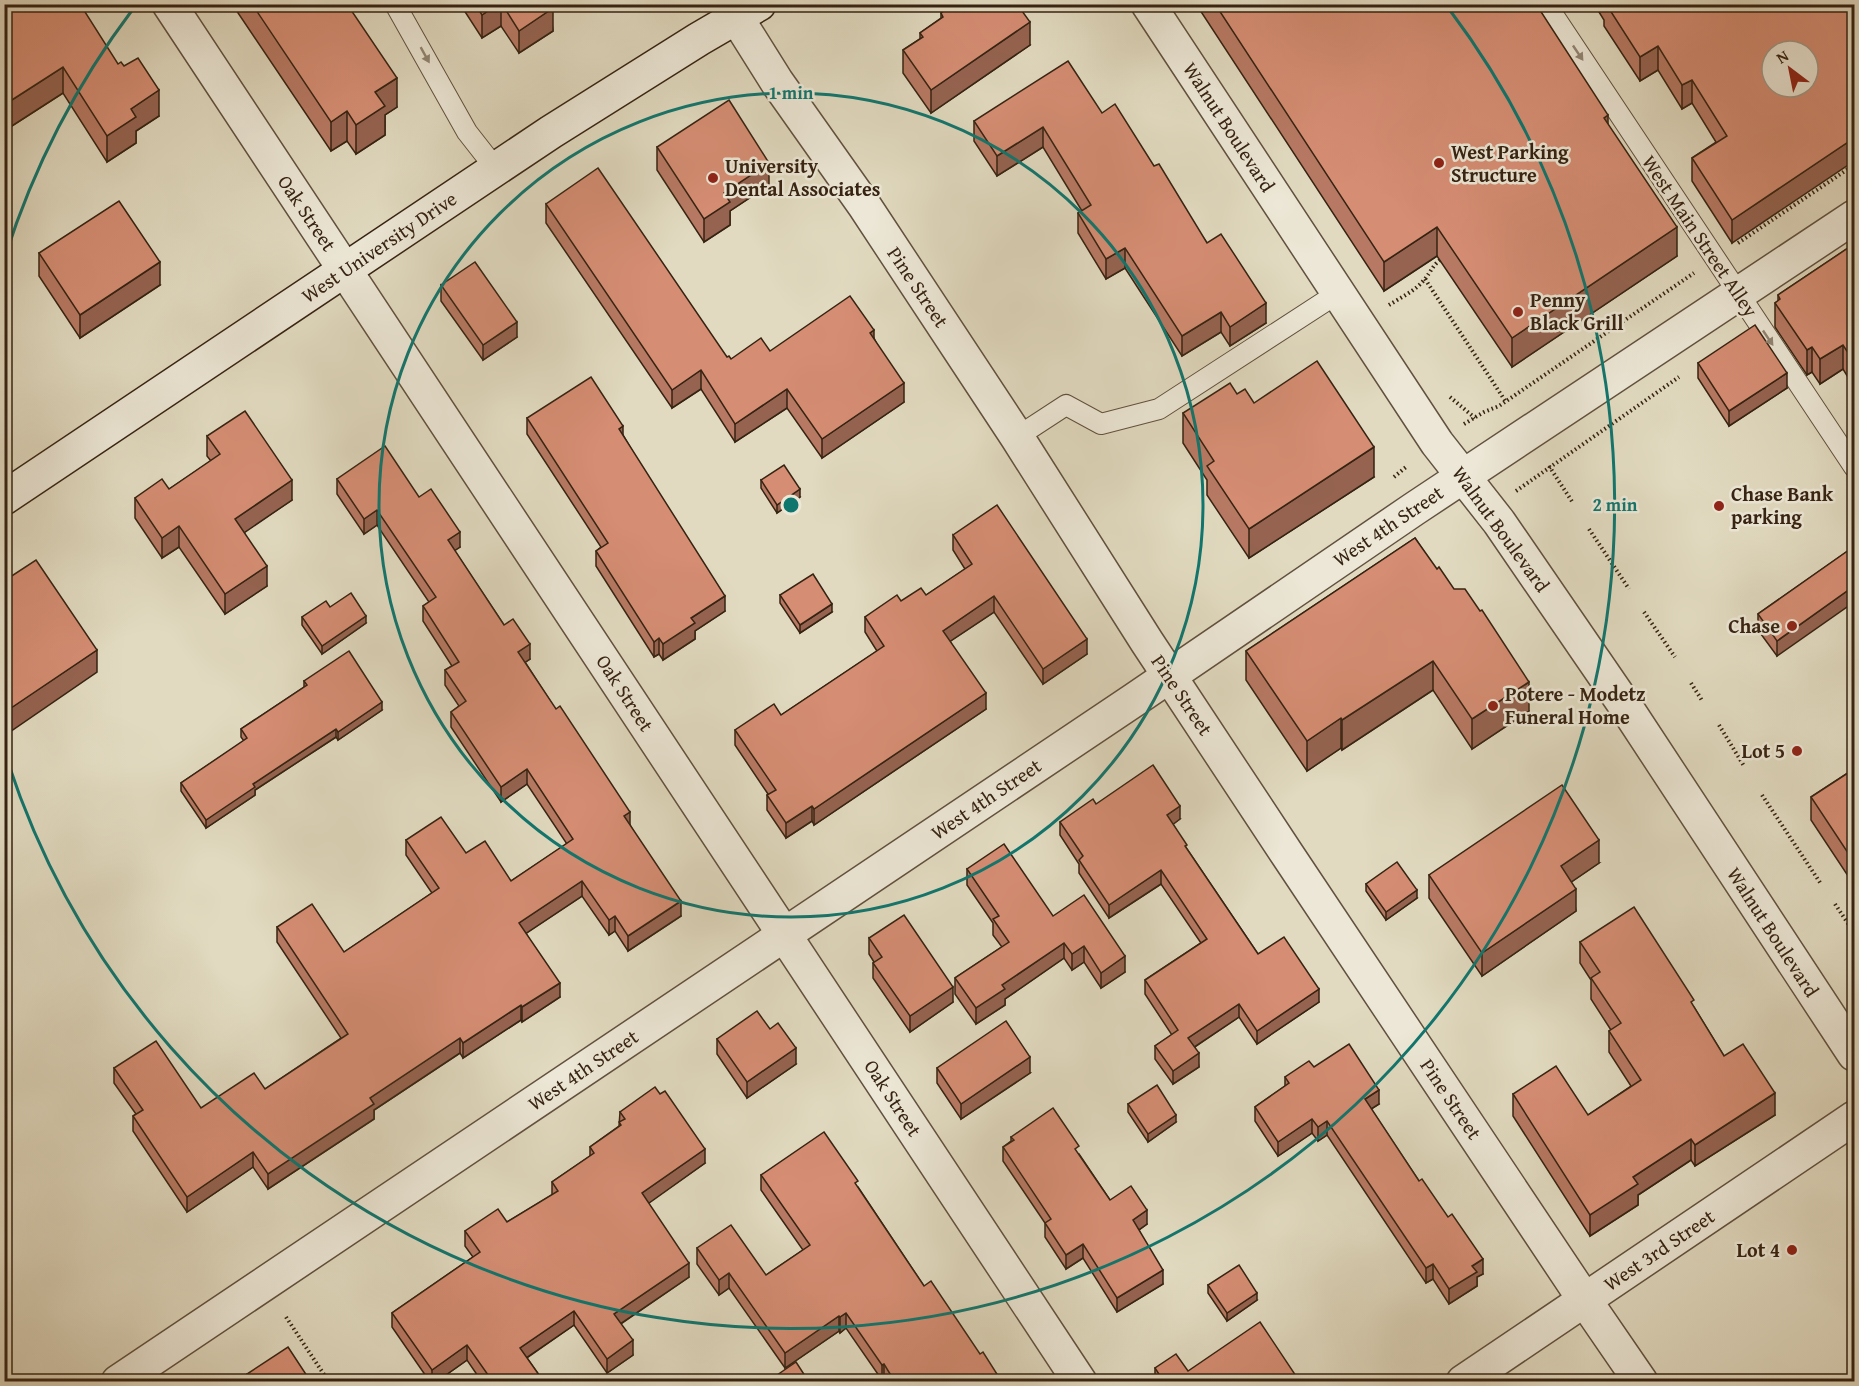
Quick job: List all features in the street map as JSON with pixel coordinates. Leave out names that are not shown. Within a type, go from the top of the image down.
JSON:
[{"type":"street","name":"Oak Street","points":[[169,4],[1080,1382]]},
{"type":"street","name":"Walnut Boulevard","points":[[1148,4],[1437,443],[1499,522],[1626,707],[1854,1054]]},
{"type":"street","name":"West University Drive","points":[[4,498],[550,132],[742,9]]},
{"type":"street","name":"Pine Street","points":[[742,9],[777,82],[864,205],[1017,437],[1169,676],[1641,1382]]},
{"type":"street","name":"West 4th Street","points":[[118,1382],[785,935],[1463,476],[1854,216]]},
{"type":"street","name":"West 3rd Street","points":[[1463,1382],[1854,1118]]},
{"type":"lane","points":[[395,4],[467,132],[496,169]]},
{"type":"lane","name":"West Main Street Alley","points":[[1546,4],[1854,467]]},
{"type":"lane","points":[[1017,437],[1066,405],[1101,424],[1159,409],[1338,293]]},
{"type":"path","points":[[1730,249],[1854,165]]},
{"type":"path","points":[[1389,305],[1416,288],[1432,267],[1447,255]]},
{"type":"path","points":[[1455,429],[1505,401],[1696,272]]},
{"type":"path","points":[[1425,279],[1505,401]]},
{"type":"path","points":[[1510,495],[1686,373]]},
{"type":"path","points":[[1546,462],[1573,503]]},
{"type":"path","points":[[1394,477],[1406,467]]},
{"type":"path","points":[[1589,529],[1629,589]]},
{"type":"path","points":[[1644,612],[1675,657]]},
{"type":"path","points":[[1691,683],[1703,702]]},
{"type":"path","points":[[1719,725],[1744,766]]},
{"type":"path","points":[[1762,795],[1821,884]]},
{"type":"path","points":[[1835,904],[1849,925]]},
{"type":"path","points":[[286,1317],[329,1382]]},
{"type":"building","points":[[4,4],[80,4],[118,64],[121,62],[124,66],[138,58],[159,90],[131,109],[136,117],[107,136],[63,67],[4,105]]},
{"type":"building","points":[[252,4],[347,4],[397,78],[375,92],[385,106],[356,125],[347,111],[331,122]]},
{"type":"building","points":[[475,4],[498,4],[482,15]]},
{"type":"building","points":[[502,4],[550,4],[553,8],[519,31]]},
{"type":"building","points":[[954,4],[1017,4],[1030,22],[931,90],[903,50],[923,37],[920,33],[943,17],[941,13]]},
{"type":"building","name":"West Parking Structure","points":[[1215,4],[1536,4],[1608,115],[1604,118],[1677,227],[1512,338],[1437,227],[1384,262]]},
{"type":"building","points":[[1606,4],[1854,4],[1854,138],[1732,220],[1692,158],[1727,136],[1692,80],[1682,85],[1658,46],[1640,57]]},
{"type":"building","points":[[1068,61],[1102,113],[1115,104],[1154,166],[1159,164],[1207,243],[1221,234],[1266,303],[1230,327],[1221,312],[1182,336],[1125,248],[1106,259],[1078,213],[1091,205],[1043,127],[997,156],[974,121]]},
{"type":"building","name":"University Dental Associates","points":[[729,100],[769,163],[724,193],[730,202],[704,219],[657,147]]},
{"type":"building","points":[[598,168],[727,357],[731,359],[761,338],[770,351],[850,296],[874,330],[870,333],[904,383],[822,439],[787,389],[735,424],[701,370],[672,390],[546,204]]},
{"type":"building","points":[[119,201],[160,262],[80,315],[39,253]]},
{"type":"building","points":[[1854,244],[1854,362],[1843,345],[1820,359],[1812,347],[1807,350],[1775,303],[1780,299],[1778,295]]},
{"type":"building","points":[[475,262],[517,322],[483,345],[441,285]]},
{"type":"building","points":[[1755,325],[1787,373],[1729,411],[1698,363]]},
{"type":"building","points":[[1317,361],[1374,447],[1249,529],[1207,466],[1214,461],[1183,413],[1230,383],[1237,394],[1245,389],[1254,403]]},
{"type":"building","points":[[591,377],[623,426],[619,429],[725,596],[691,618],[695,623],[663,644],[659,638],[654,642],[596,551],[608,543],[527,418]]},
{"type":"building","points":[[245,411],[292,480],[235,519],[267,566],[225,594],[179,526],[162,538],[135,498],[162,479],[169,489],[220,454],[207,436]]},
{"type":"building","points":[[385,446],[419,497],[431,489],[460,532],[448,540],[504,625],[513,619],[530,644],[518,652],[556,709],[560,706],[630,812],[624,816],[681,901],[628,936],[615,916],[609,920],[582,881],[519,923],[560,983],[522,1007],[521,1005],[463,1043],[460,1038],[370,1098],[374,1104],[268,1174],[253,1152],[187,1197],[133,1116],[143,1110],[114,1068],[156,1041],[201,1108],[254,1073],[265,1089],[348,1034],[277,927],[312,904],[344,952],[439,888],[406,840],[441,817],[466,853],[485,841],[511,881],[573,839],[527,769],[501,787],[451,712],[466,701],[445,670],[459,662],[423,606],[436,597],[377,510],[364,519],[337,479]]},
{"type":"building","points":[[784,465],[800,489],[777,505],[761,480]]},
{"type":"building","points":[[997,505],[1087,639],[1043,669],[994,596],[943,631],[986,693],[814,809],[812,806],[786,823],[767,795],[776,790],[735,730],[774,704],[781,715],[884,646],[865,617],[897,595],[901,601],[921,588],[926,595],[972,564],[953,535]]},
{"type":"building","points":[[1415,538],[1454,589],[1465,589],[1480,611],[1482,610],[1529,682],[1472,719],[1433,661],[1307,741],[1246,651]]},
{"type":"building","points":[[1849,550],[1854,558],[1854,586],[1777,641],[1758,614]]},
{"type":"building","points":[[36,560],[97,650],[8,710],[10,712],[4,716],[4,581]]},
{"type":"building","points":[[813,574],[832,604],[800,625],[780,595]]},
{"type":"building","points":[[351,593],[366,616],[322,646],[302,617],[326,601],[330,607]]},
{"type":"building","points":[[349,651],[382,702],[338,732],[336,729],[253,784],[255,787],[206,820],[181,783],[247,738],[241,729],[307,685],[304,681]]},
{"type":"building","points":[[1153,765],[1180,806],[1167,815],[1187,845],[1185,846],[1258,954],[1284,937],[1319,989],[1257,1031],[1239,1004],[1188,1038],[1199,1053],[1173,1071],[1155,1046],[1178,1030],[1145,980],[1207,939],[1161,870],[1109,905],[1079,860],[1083,856],[1060,822],[1093,799],[1096,804]]},
{"type":"building","points":[[1854,769],[1854,853],[1850,856],[1811,797]]},
{"type":"building","points":[[1562,785],[1599,840],[1561,866],[1576,889],[1482,953],[1429,875]]},
{"type":"building","points":[[1004,844],[1053,916],[1084,895],[1125,956],[1101,973],[1084,946],[1072,954],[1064,943],[1002,985],[1005,989],[976,1008],[955,978],[1009,942],[993,919],[999,916],[967,869]]},
{"type":"building","points":[[1397,862],[1417,890],[1386,912],[1366,884]]},
{"type":"building","points":[[1634,907],[1694,1000],[1691,1002],[1724,1056],[1743,1044],[1775,1093],[1695,1145],[1691,1139],[1633,1177],[1638,1184],[1590,1215],[1513,1094],[1556,1066],[1588,1115],[1641,1080],[1609,1031],[1621,1023],[1591,978],[1600,972],[1580,942]]},
{"type":"building","points":[[904,915],[953,987],[910,1016],[873,963],[882,957],[869,938]]},
{"type":"building","points":[[757,1011],[770,1029],[778,1023],[796,1048],[747,1082],[717,1039]]},
{"type":"building","points":[[1006,1021],[1030,1057],[961,1104],[937,1068]]},
{"type":"building","points":[[1349,1044],[1379,1090],[1365,1099],[1419,1181],[1422,1179],[1448,1217],[1452,1214],[1483,1259],[1472,1266],[1477,1272],[1449,1289],[1433,1264],[1426,1268],[1327,1121],[1318,1127],[1312,1119],[1278,1142],[1255,1107],[1289,1083],[1285,1077],[1309,1061],[1314,1067]]},
{"type":"building","points":[[1157,1085],[1176,1115],[1148,1134],[1128,1104]]},
{"type":"building","points":[[655,1087],[660,1094],[665,1091],[705,1149],[642,1193],[689,1263],[614,1314],[633,1340],[607,1359],[574,1311],[520,1348],[544,1382],[493,1382],[467,1345],[432,1370],[392,1313],[480,1252],[465,1231],[498,1209],[507,1222],[558,1191],[552,1182],[594,1153],[590,1147],[621,1125],[619,1122],[625,1119],[620,1112]]},
{"type":"building","points":[[1053,1108],[1079,1146],[1075,1149],[1110,1200],[1131,1186],[1147,1210],[1133,1220],[1163,1270],[1117,1298],[1083,1244],[1066,1255],[1045,1223],[1051,1219],[1003,1147],[1014,1140],[1011,1137]]},
{"type":"building","points":[[824,1132],[858,1181],[855,1183],[924,1286],[931,1281],[980,1354],[983,1352],[1002,1382],[895,1382],[846,1313],[785,1353],[729,1273],[719,1280],[697,1248],[731,1225],[766,1275],[810,1245],[761,1175]]},
{"type":"building","points":[[1239,1265],[1257,1293],[1227,1313],[1208,1285]]},
{"type":"building","points":[[1260,1322],[1300,1382],[1164,1382],[1155,1368],[1176,1354],[1188,1371]]},
{"type":"building","points":[[288,1347],[311,1382],[252,1382],[247,1374]]},
{"type":"building","points":[[796,1362],[809,1382],[767,1382]]},
{"type":"place","name":"West Parking Structure","points":[[1439,163]]},
{"type":"place","name":"University Dental Associates","points":[[713,178]]},
{"type":"place","name":"Penny Black Grill","points":[[1518,312]]},
{"type":"place","name":"Chase Bank parking","points":[[1719,506]]},
{"type":"place","name":"Chase","points":[[1792,626]]},
{"type":"place","name":"Potere - Modetz Funeral Home","points":[[1493,706]]},
{"type":"place","name":"Lot 5","points":[[1797,751]]},
{"type":"place","name":"Lot 4","points":[[1792,1250]]}]
